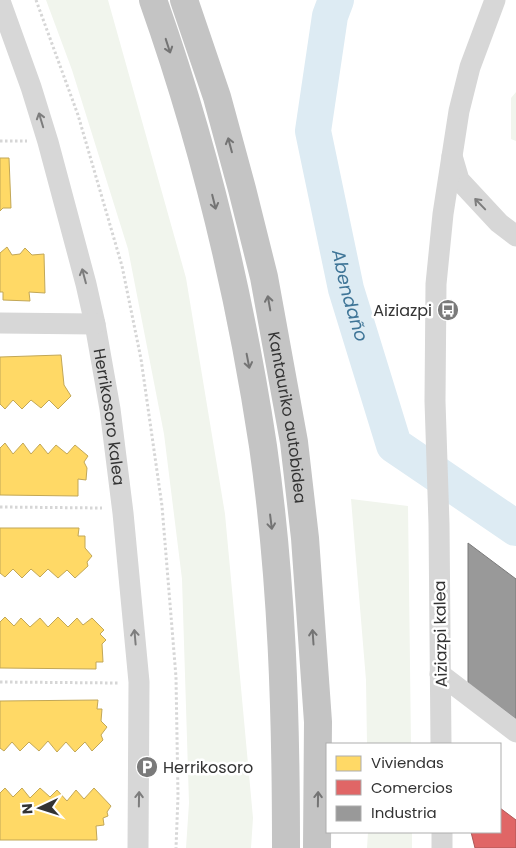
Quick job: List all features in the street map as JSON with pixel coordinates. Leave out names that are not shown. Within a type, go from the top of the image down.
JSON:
[{"type":"highway","name":"Kantauriko autobidea","points":[[153,0],[187,104],[213,198],[231,277],[263,446],[274,542],[280,618],[286,743],[286,848]]},
{"type":"highway","name":"Kantauriko autobidea","points":[[184,0],[217,97],[245,198],[264,277],[294,442],[306,538],[318,722],[317,848]]},
{"type":"street","name":"Aiziazpi kalea","points":[[441,743],[439,524],[435,400],[436,284],[443,214],[459,111],[470,67],[495,0]]},
{"type":"street","name":"Herrikosoro kalea","points":[[0,1],[31,87],[48,142],[86,284],[110,409],[124,513],[139,682],[138,848]]},
{"type":"street","points":[[452,153],[459,180],[500,224],[516,236]]},
{"type":"street","points":[[0,323],[95,324]]},
{"type":"street","points":[[440,674],[516,732]]},
{"type":"street","points":[[442,833],[442,848]]},
{"type":"path","points":[[36,0],[78,115],[122,266],[141,360],[162,506],[176,677],[178,796],[176,848]]},
{"type":"path","points":[[0,141],[36,141]]},
{"type":"path","points":[[0,507],[104,508]]},
{"type":"path","points":[[0,682],[126,683]]},
{"type":"shaded area","points":[[46,0],[108,0],[186,278],[225,514],[253,818],[251,848],[186,848],[189,803],[182,579],[164,434],[128,249],[72,70]]},
{"type":"shaded area","points":[[516,92],[516,141],[511,139],[511,98]]},
{"type":"shaded area","points":[[351,499],[408,506],[411,743],[367,743],[366,680]]},
{"type":"shaded area","points":[[368,833],[412,833],[412,848],[367,848]]},
{"type":"building: Viviendas","points":[[0,158],[9,158],[11,208],[3,208],[0,211]]},
{"type":"building: Viviendas","points":[[7,247],[12,255],[20,254],[25,248],[32,255],[44,254],[45,293],[29,292],[30,301],[3,300],[3,292],[0,292],[0,253]]},
{"type":"building: Viviendas","points":[[61,355],[64,385],[71,396],[58,409],[49,400],[41,408],[31,400],[22,409],[13,400],[5,409],[0,404],[0,357]]},
{"type":"building: Viviendas","points":[[5,443],[13,454],[23,443],[31,454],[40,444],[48,454],[56,445],[67,454],[75,445],[88,456],[84,462],[87,468],[86,480],[78,479],[78,496],[0,495],[0,448]]},
{"type":"building: Viviendas","points":[[0,528],[79,528],[78,536],[85,536],[85,548],[92,556],[87,562],[88,566],[75,578],[67,570],[58,578],[48,569],[40,577],[31,569],[22,578],[13,569],[5,577],[0,573]]},
{"type":"building: Viviendas","points":[[5,617],[14,626],[21,618],[30,627],[40,618],[48,627],[58,617],[68,627],[77,618],[83,625],[92,618],[104,630],[100,634],[106,640],[102,644],[103,662],[96,662],[96,669],[0,668],[0,622]]},
{"type":"building: Viviendas","points":[[98,700],[97,709],[102,709],[101,721],[107,727],[101,735],[103,740],[92,751],[85,742],[75,752],[66,742],[57,752],[48,741],[39,751],[29,742],[20,751],[12,742],[4,751],[0,748],[0,701]]},
{"type":"building: Viviendas","points":[[5,788],[13,797],[22,788],[30,798],[40,788],[50,797],[57,790],[67,801],[76,790],[84,799],[94,788],[111,806],[107,812],[108,816],[103,818],[104,825],[96,826],[97,840],[0,840],[0,793]]},
{"type":"building: Comercios","points":[[501,809],[516,820],[516,848],[475,848],[471,833],[501,833]]},
{"type":"building: Industria","points":[[468,543],[516,579],[516,719],[468,683]]},
{"type":"waterway","name":"Abendaño","points":[[336,0],[330,16],[313,131],[346,289],[394,445],[516,528]]},
{"type":"place","name":"Aiziazpi","points":[[448,310]]},
{"type":"place","name":"Herrikosoro","points":[[147,767]]}]
